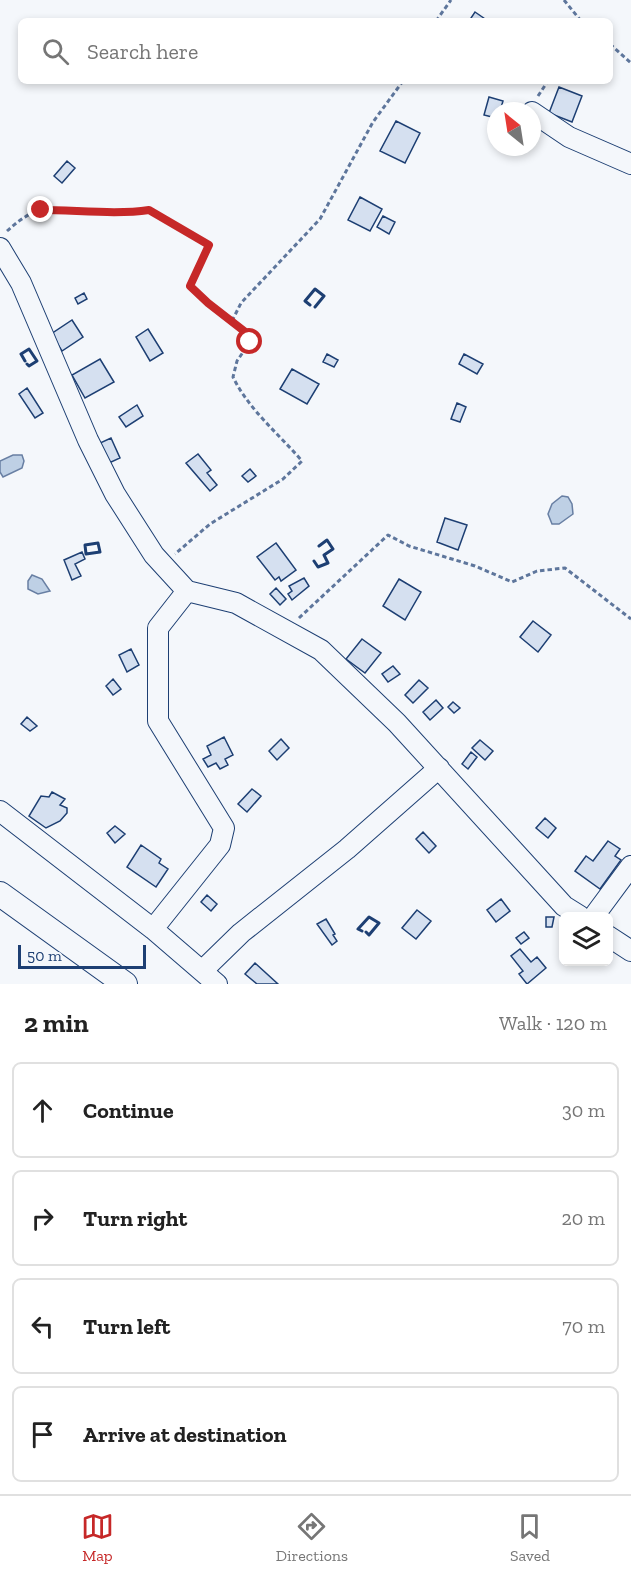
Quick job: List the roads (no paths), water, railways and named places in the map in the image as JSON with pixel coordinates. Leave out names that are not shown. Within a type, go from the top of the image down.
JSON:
[{"type":"main road","points":[[0,894],[125,984]]},
{"type":"street","points":[[541,118],[569,137],[631,164]]},
{"type":"street","points":[[0,248],[21,283],[88,440],[116,494],[161,564],[187,591],[236,603],[321,650],[397,723],[564,906],[574,912]]},
{"type":"street","points":[[153,929],[220,845],[224,828],[158,721],[159,628],[187,591]]},
{"type":"street","points":[[201,971],[241,933],[347,849],[439,768]]},
{"type":"street","points":[[0,812],[153,929],[217,984]]},
{"type":"street","points":[[597,912],[631,866]]},
{"type":"street","points":[[613,939],[631,951]]},
{"type":"water","points":[[13,455],[22,455],[24,461],[22,468],[3,477],[0,472],[0,461]]},
{"type":"water","points":[[562,496],[568,497],[572,504],[573,514],[559,524],[552,524],[548,514],[552,504]]},
{"type":"water","points":[[32,575],[42,579],[50,591],[38,594],[28,589],[28,581]]}]
